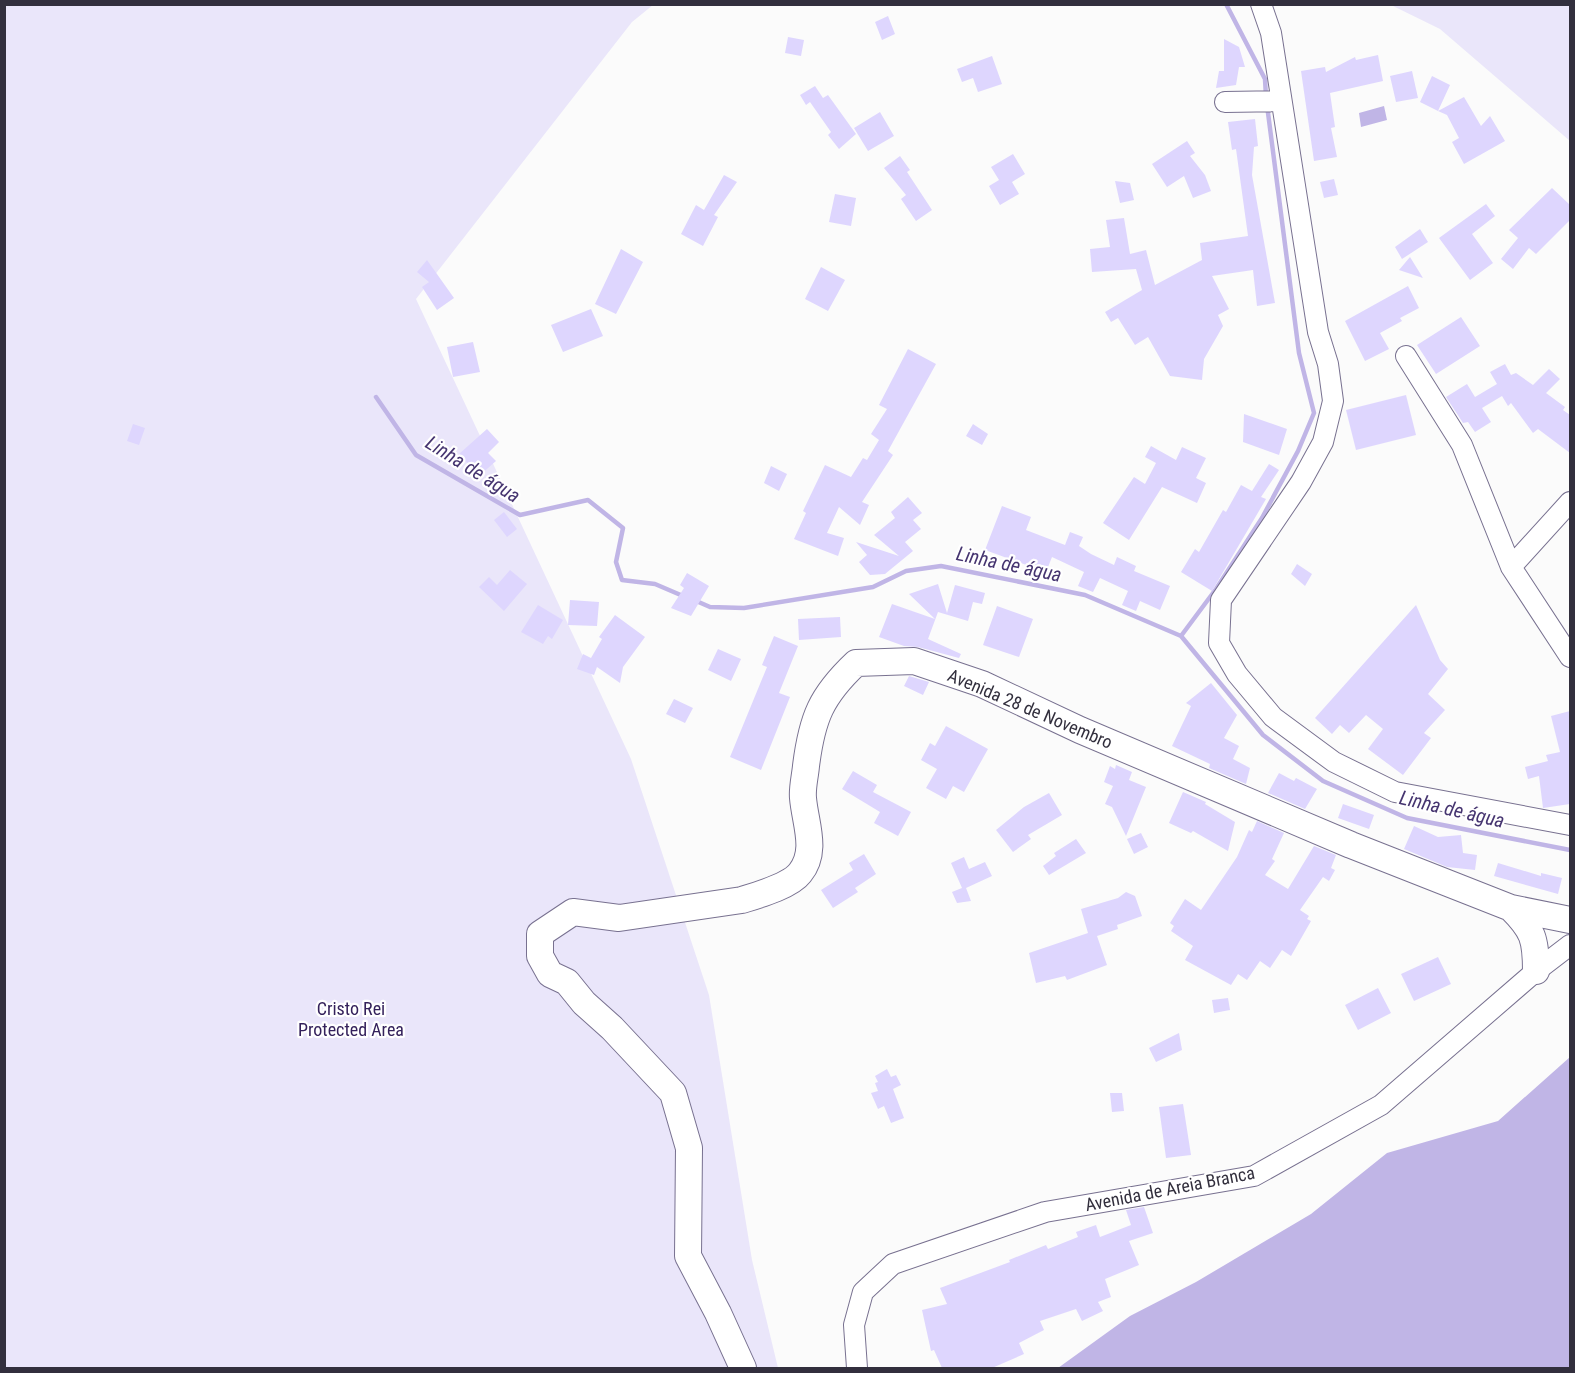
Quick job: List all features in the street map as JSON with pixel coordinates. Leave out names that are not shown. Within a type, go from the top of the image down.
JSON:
[{"type":"main road","name":"Avenida 28 de Novembro","points":[[743,1368],[718,1313],[688,1256],[689,1148],[674,1093],[612,1028],[584,1003],[567,982],[550,974],[540,956],[540,934],[573,912],[619,918],[742,900],[761,894],[800,874],[810,853],[803,797],[812,730],[817,712],[838,680],[856,663],[914,661],[982,684],[1101,740],[1351,845],[1511,908],[1570,920]]},
{"type":"main road","points":[[1511,908],[1528,926],[1536,944],[1536,971]]},
{"type":"street","points":[[1261,4],[1271,33],[1318,332],[1328,364],[1333,400],[1323,442],[1301,482],[1221,600],[1220,643],[1237,674],[1273,717],[1334,762],[1395,792],[1570,825]]},
{"type":"street","points":[[1225,102],[1280,101]]},
{"type":"street","points":[[1406,356],[1462,445],[1511,567],[1570,657]]},
{"type":"street","points":[[1511,567],[1570,502]]},
{"type":"street","name":"Avenida de Areia Branca","points":[[857,1368],[854,1325],[863,1292],[893,1264],[1045,1212],[1254,1176],[1381,1105],[1536,971],[1570,945]]},
{"type":"green space","name":"Cristo Rei Protected Area","points":[[5,5],[653,5],[632,22],[416,299],[631,759],[709,995],[752,1260],[778,1368],[5,1368]]},
{"type":"green space","points":[[1391,5],[1570,5],[1570,141],[1440,29]]},
{"type":"shaded area","points":[[1384,106],[1387,120],[1361,127],[1359,113]]},
{"type":"shaded area","points":[[1570,1057],[1570,1368],[1058,1368],[1130,1316],[1196,1282],[1311,1214],[1387,1153],[1498,1121]]},
{"type":"building","points":[[888,16],[895,34],[882,40],[875,22]]},
{"type":"building","points":[[788,37],[804,40],[801,56],[785,53]]},
{"type":"building","points":[[1224,39],[1239,47],[1245,67],[1239,67],[1236,85],[1216,88],[1219,71],[1224,71]]},
{"type":"building","points":[[1378,55],[1383,81],[1330,93],[1335,127],[1331,128],[1337,157],[1314,161],[1301,71],[1325,67],[1326,72],[1355,57],[1356,60]]},
{"type":"building","points":[[992,56],[1002,84],[978,92],[973,78],[962,82],[957,69]]},
{"type":"building","points":[[1412,71],[1418,98],[1396,102],[1390,76]]},
{"type":"building","points":[[1432,76],[1450,85],[1438,111],[1420,102]]},
{"type":"building","points":[[815,86],[823,98],[828,95],[856,134],[839,149],[828,135],[831,132],[810,102],[806,105],[800,95]]},
{"type":"building","points":[[1464,97],[1481,126],[1490,116],[1505,141],[1464,164],[1452,142],[1459,138],[1447,115],[1438,111]]},
{"type":"building","points":[[880,112],[894,136],[868,151],[854,128]]},
{"type":"building","points":[[1255,119],[1258,146],[1254,147],[1252,175],[1275,303],[1257,306],[1253,270],[1212,276],[1229,309],[1218,315],[1223,326],[1204,359],[1202,380],[1170,376],[1148,337],[1135,345],[1118,318],[1111,322],[1105,312],[1142,290],[1136,269],[1092,272],[1090,249],[1110,247],[1106,220],[1124,218],[1130,254],[1146,250],[1155,285],[1202,260],[1200,243],[1248,236],[1236,149],[1232,150],[1228,122]]},
{"type":"building","points":[[1187,141],[1195,153],[1190,156],[1205,175],[1211,191],[1193,198],[1184,176],[1167,187],[1152,164]]},
{"type":"building","points":[[1013,154],[1025,174],[1012,182],[1019,194],[1000,205],[989,186],[999,180],[991,167]]},
{"type":"building","points":[[900,156],[910,170],[907,172],[932,210],[916,221],[901,199],[906,195],[884,168]]},
{"type":"building","points":[[724,175],[737,182],[714,215],[718,217],[703,246],[681,234],[696,205],[704,210]]},
{"type":"building","points":[[1334,179],[1338,195],[1324,198],[1320,182]]},
{"type":"building","points":[[1115,181],[1130,183],[1134,200],[1120,203]]},
{"type":"building","points":[[1552,188],[1570,205],[1570,220],[1536,254],[1529,248],[1513,269],[1501,259],[1518,238],[1509,230]]},
{"type":"building","points":[[835,194],[856,198],[851,226],[829,222]]},
{"type":"building","points":[[1486,204],[1495,216],[1472,234],[1493,263],[1470,280],[1439,238]]},
{"type":"building","points":[[1420,229],[1428,242],[1402,259],[1395,247]]},
{"type":"building","points":[[621,249],[643,262],[616,314],[595,304]]},
{"type":"building","points":[[1410,257],[1423,278],[1399,270]]},
{"type":"building","points":[[427,260],[454,298],[437,310],[422,287],[429,282],[417,272]]},
{"type":"building","points":[[821,267],[845,280],[828,311],[805,299]]},
{"type":"building","points":[[1408,286],[1419,308],[1400,318],[1402,321],[1380,333],[1389,349],[1365,361],[1345,321]]},
{"type":"building","points":[[591,309],[603,336],[563,352],[551,325]]},
{"type":"building","points":[[1461,317],[1480,346],[1436,374],[1417,345]]},
{"type":"building","points":[[473,342],[480,372],[453,377],[447,347]]},
{"type":"building","points":[[908,349],[936,364],[888,451],[893,455],[862,502],[869,505],[860,525],[839,507],[827,533],[844,538],[838,556],[794,539],[806,513],[803,511],[825,465],[851,477],[863,458],[867,460],[879,440],[871,434],[887,409],[879,405]]},
{"type":"building","points":[[1505,364],[1511,375],[1516,373],[1533,385],[1549,369],[1560,379],[1546,393],[1565,407],[1563,410],[1570,415],[1570,453],[1538,429],[1533,433],[1511,403],[1508,406],[1502,396],[1482,408],[1491,422],[1475,432],[1468,422],[1463,423],[1446,397],[1467,384],[1475,397],[1497,384],[1490,372]]},
{"type":"building","points":[[1406,395],[1416,435],[1356,450],[1346,410]]},
{"type":"building","points":[[1244,414],[1287,429],[1279,455],[1243,442]]},
{"type":"building","points":[[133,424],[145,428],[139,445],[127,441]]},
{"type":"building","points":[[973,424],[988,434],[982,445],[966,436]]},
{"type":"building","points":[[487,429],[499,442],[488,453],[496,461],[479,476],[459,454]]},
{"type":"building","points":[[1151,446],[1176,460],[1182,447],[1206,458],[1196,478],[1206,483],[1197,503],[1162,487],[1129,540],[1103,523],[1134,477],[1145,484],[1156,463],[1145,457]]},
{"type":"building","points":[[1269,464],[1279,470],[1261,497],[1266,499],[1212,591],[1181,572],[1195,549],[1199,552],[1223,510],[1226,512],[1241,485],[1252,491]]},
{"type":"building","points":[[771,466],[787,474],[779,491],[764,483]]},
{"type":"building","points":[[908,497],[922,513],[913,520],[921,529],[905,542],[913,551],[885,574],[870,575],[859,562],[867,555],[856,542],[899,556],[874,535],[895,518],[891,512]]},
{"type":"building","points":[[1002,506],[1031,517],[1026,530],[1065,545],[1070,532],[1083,537],[1079,546],[1091,554],[1114,565],[1117,557],[1136,566],[1134,571],[1170,586],[1160,610],[1140,601],[1136,611],[1122,605],[1128,591],[1100,578],[1093,592],[1078,586],[1084,572],[1052,557],[1046,572],[985,550]]},
{"type":"building","points":[[504,512],[517,529],[507,537],[494,520]]},
{"type":"building","points":[[1297,564],[1312,574],[1305,586],[1291,574]]},
{"type":"building","points":[[510,570],[527,584],[504,611],[479,587],[489,577],[497,585]]},
{"type":"building","points":[[687,573],[709,586],[691,616],[671,608],[684,588],[680,585]]},
{"type":"building","points":[[938,584],[947,613],[955,585],[985,593],[982,604],[973,602],[968,621],[938,612],[928,639],[961,654],[959,658],[918,647],[904,646],[879,637],[892,604],[935,619],[909,594]]},
{"type":"building","points":[[570,600],[599,602],[597,626],[568,625]]},
{"type":"building","points":[[538,605],[563,620],[552,639],[548,636],[543,644],[521,632]]},
{"type":"building","points":[[1416,605],[1440,660],[1448,669],[1428,694],[1445,710],[1424,733],[1431,738],[1403,775],[1368,749],[1383,729],[1366,715],[1349,733],[1340,725],[1332,734],[1315,718]]},
{"type":"building","points":[[997,606],[1033,619],[1019,657],[983,645]]},
{"type":"building","points":[[615,615],[645,637],[623,667],[620,683],[597,667],[594,675],[577,669],[583,654],[591,658],[602,639],[599,637]]},
{"type":"building","points":[[840,617],[841,637],[799,640],[798,619]]},
{"type":"building","points":[[774,636],[798,646],[779,693],[790,697],[761,770],[730,757],[767,667],[762,665]]},
{"type":"building","points":[[718,649],[741,659],[731,681],[708,670]]},
{"type":"building","points":[[909,676],[929,682],[923,695],[904,686]]},
{"type":"building","points":[[1211,683],[1237,715],[1224,738],[1239,746],[1233,759],[1250,768],[1246,784],[1209,768],[1210,764],[1172,746],[1191,706],[1186,703]]},
{"type":"building","points":[[674,699],[693,708],[685,723],[666,714]]},
{"type":"building","points":[[1570,711],[1570,804],[1543,808],[1539,776],[1528,779],[1525,767],[1548,761],[1546,755],[1560,752],[1551,716]]},
{"type":"building","points":[[946,726],[988,749],[964,792],[953,786],[946,799],[926,788],[937,769],[921,760],[930,743],[935,746]]},
{"type":"building","points":[[1116,765],[1132,772],[1129,780],[1146,787],[1126,836],[1112,807],[1105,804],[1113,786],[1104,782],[1110,766],[1115,769]]},
{"type":"building","points":[[853,771],[877,785],[873,792],[911,812],[898,836],[874,823],[880,812],[842,789]]},
{"type":"building","points":[[1279,773],[1294,781],[1296,778],[1317,789],[1305,809],[1268,793]]},
{"type":"building","points":[[1183,792],[1206,802],[1205,804],[1235,822],[1228,851],[1193,831],[1191,833],[1169,823]]},
{"type":"building","points":[[1049,793],[1062,815],[1028,835],[1031,839],[1013,852],[996,830],[1024,807]]},
{"type":"building","points":[[1343,804],[1374,815],[1369,829],[1338,818]]},
{"type":"building","points":[[1257,821],[1284,833],[1272,859],[1275,861],[1265,875],[1288,889],[1314,846],[1336,855],[1331,868],[1335,870],[1329,881],[1323,877],[1300,910],[1309,916],[1307,919],[1311,921],[1291,956],[1282,950],[1270,968],[1260,961],[1247,980],[1238,974],[1231,985],[1185,960],[1193,946],[1171,931],[1174,926],[1170,923],[1185,899],[1201,910],[1237,857],[1249,830],[1252,832]]},
{"type":"building","points":[[1414,826],[1438,837],[1461,835],[1463,853],[1477,855],[1475,870],[1447,867],[1404,849]]},
{"type":"building","points":[[1141,833],[1148,847],[1134,854],[1127,839]]},
{"type":"building","points":[[1076,839],[1086,853],[1049,875],[1043,866],[1056,856],[1054,853]]},
{"type":"building","points":[[864,854],[876,874],[855,888],[858,892],[833,908],[821,890],[853,870],[849,863]]},
{"type":"building","points":[[964,857],[969,869],[985,862],[992,876],[966,888],[971,901],[957,903],[952,892],[962,888],[951,863]]},
{"type":"building","points":[[1498,863],[1541,876],[1541,873],[1562,878],[1558,894],[1494,876]]},
{"type":"building","points":[[1126,892],[1135,896],[1142,916],[1117,925],[1118,929],[1097,936],[1107,965],[1067,980],[1065,976],[1036,983],[1029,953],[1088,933],[1081,909],[1118,898]]},
{"type":"building","points":[[1438,957],[1451,984],[1414,1001],[1401,974]]},
{"type":"building","points":[[1378,988],[1391,1013],[1358,1030],[1345,1005]]},
{"type":"building","points":[[1228,998],[1230,1010],[1214,1013],[1212,1000]]},
{"type":"building","points":[[1179,1033],[1182,1050],[1156,1062],[1149,1048]]},
{"type":"building","points":[[887,1069],[891,1077],[896,1075],[901,1085],[893,1089],[904,1118],[891,1123],[884,1106],[878,1109],[871,1093],[878,1091],[875,1076]]},
{"type":"building","points":[[1110,1093],[1122,1093],[1124,1111],[1112,1112]]},
{"type":"building","points":[[1183,1104],[1191,1155],[1166,1158],[1159,1107]]},
{"type":"building","points":[[1144,1207],[1153,1233],[1129,1241],[1139,1265],[1105,1279],[1111,1297],[1098,1302],[1103,1311],[1082,1321],[1076,1309],[1040,1321],[1044,1330],[1019,1343],[1024,1354],[992,1368],[942,1368],[934,1350],[931,1351],[922,1310],[947,1304],[940,1288],[1010,1262],[1009,1260],[1046,1245],[1048,1249],[1078,1237],[1076,1232],[1096,1225],[1100,1237],[1131,1225],[1126,1210]]},
{"type":"waterway","points":[[1226,4],[1265,79],[1266,97]]},
{"type":"waterway","points":[[1181,636],[1216,589],[1262,518],[1298,451],[1314,413],[1299,353],[1267,105]]},
{"type":"waterway","name":"Linha de água","points":[[376,397],[416,455],[520,515],[588,500],[623,528],[616,562],[622,580],[655,584],[683,596]]},
{"type":"waterway","name":"Linha de água","points":[[694,600],[710,607],[744,608],[873,587],[906,571],[941,566],[1085,595],[1181,636],[1263,735],[1323,781],[1407,818],[1570,850]]}]
